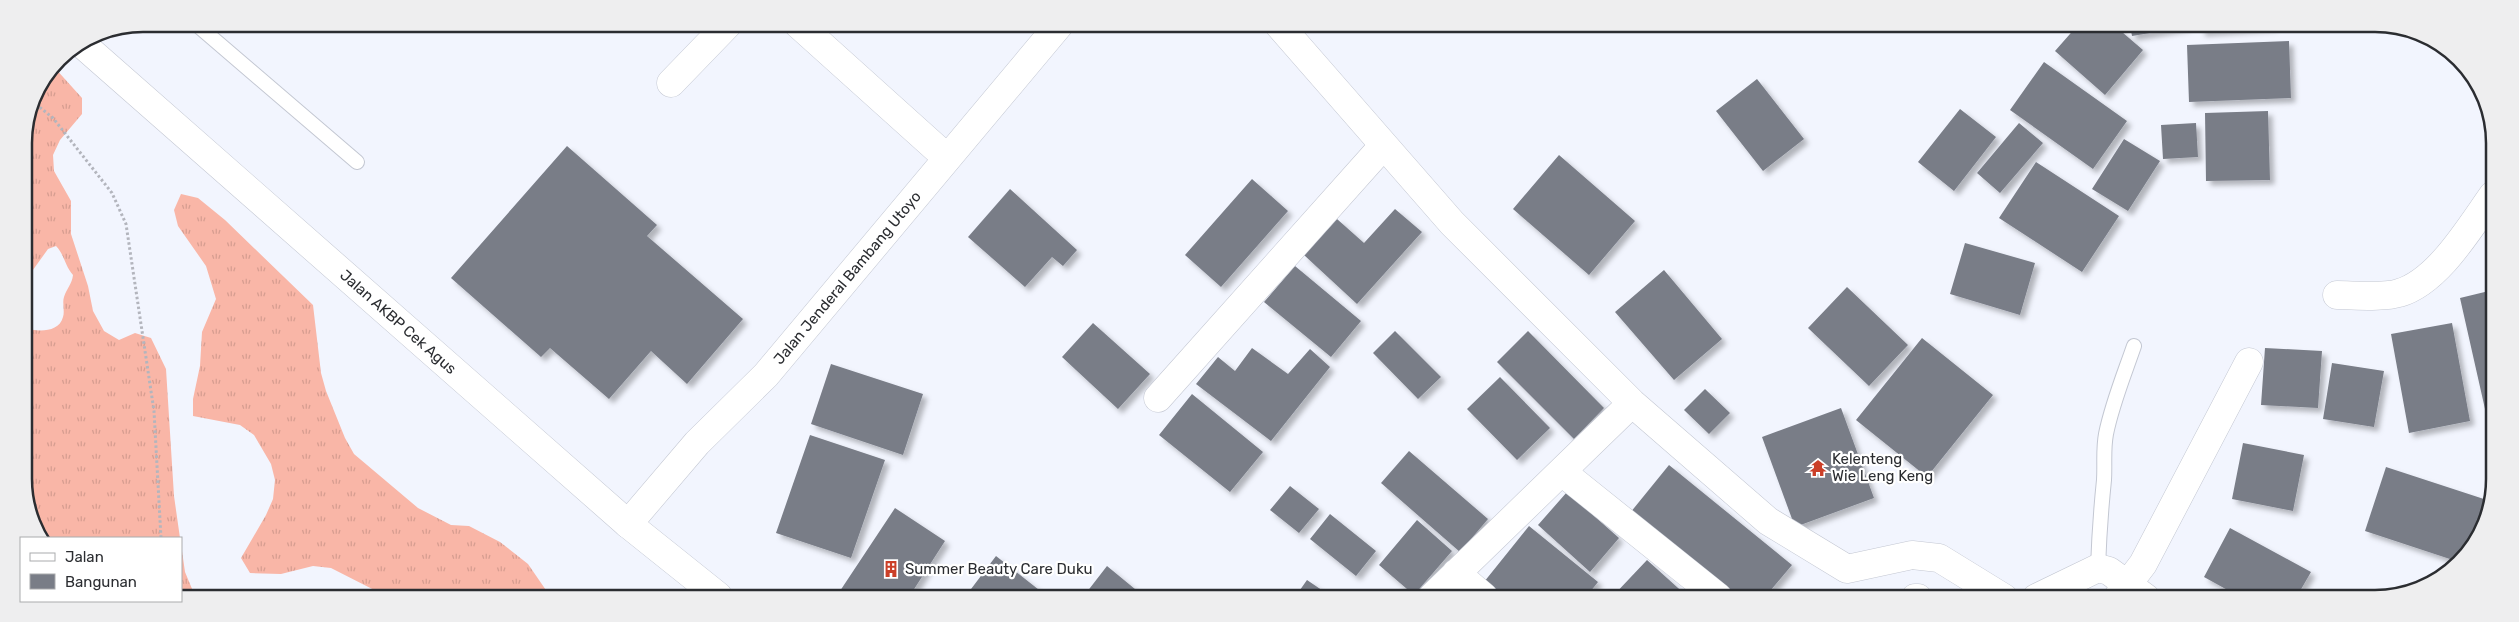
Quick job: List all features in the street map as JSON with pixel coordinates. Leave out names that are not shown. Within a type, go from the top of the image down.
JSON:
[{"type":"street","points":[[671,83],[720,32]]},
{"type":"street","points":[[807,32],[947,158]]},
{"type":"street","name":"Jalan Jenderal Bambang Utoyo","points":[[628,524],[697,443],[766,376],[1053,32]]},
{"type":"street","points":[[1285,32],[1452,223],[1632,403],[1768,521],[1847,569],[1912,555],[1939,558],[1990,589]]},
{"type":"street","name":"Jalan AKBP Cek Agus","points":[[87,48],[628,524],[710,590]]},
{"type":"street","points":[[1158,398],[1384,146]]},
{"type":"street","points":[[2337,295],[2397,294],[2415,286],[2446,259],[2486,205]]},
{"type":"street","points":[[2132,589],[2249,362]]},
{"type":"street","points":[[1440,589],[1632,403]]},
{"type":"street","points":[[1562,472],[1708,589]]},
{"type":"street","points":[[2054,589],[2098,568],[2109,571],[2126,589]]},
{"type":"street","points":[[1456,573],[1475,589]]},
{"type":"lane","points":[[205,32],[357,162]]},
{"type":"lane","points":[[2098,568],[2100,506],[2104,478],[2103,457],[2106,434],[2134,346]]},
{"type":"path","points":[[39,107],[53,118],[112,193],[126,224],[154,411],[161,537]]},
{"type":"green space","points":[[59,72],[82,98],[82,114],[60,140],[53,155],[54,171],[71,201],[71,234],[88,286],[93,311],[104,331],[119,340],[135,333],[151,338],[166,369],[174,496],[180,537],[49,537],[41,521],[33,493],[32,478],[32,329],[52,329],[61,322],[64,315],[64,297],[73,275],[56,246],[48,249],[33,270],[33,129],[41,101],[51,82]]},
{"type":"green space","points":[[181,194],[198,198],[225,220],[313,305],[321,373],[326,391],[345,438],[354,454],[418,508],[451,525],[469,526],[500,542],[528,564],[546,590],[374,590],[331,568],[313,566],[281,574],[250,573],[241,558],[273,499],[275,480],[271,464],[254,435],[240,425],[193,416],[193,399],[200,366],[202,332],[216,299],[206,266],[178,226],[174,210]]},
{"type":"green space","points":[[182,551],[185,572],[192,590],[182,590]]},
{"type":"building","points":[[2072,32],[2122,32],[2143,50],[2105,95],[2055,51]]},
{"type":"building","points":[[2131,32],[2156,32],[2132,36]]},
{"type":"building","points":[[2289,41],[2291,98],[2189,102],[2187,45]]},
{"type":"building","points":[[2044,62],[2127,121],[2093,169],[2010,110]]},
{"type":"building","points":[[1757,79],[1804,139],[1763,171],[1716,111]]},
{"type":"building","points":[[1960,109],[1996,137],[1954,191],[1918,162]]},
{"type":"building","points":[[2268,111],[2270,180],[2206,181],[2205,113]]},
{"type":"building","points":[[2019,123],[2043,143],[2000,193],[1977,173]]},
{"type":"building","points":[[2196,123],[2198,157],[2163,159],[2161,125]]},
{"type":"building","points":[[2124,139],[2160,161],[2128,211],[2092,189]]},
{"type":"building","points":[[567,146],[657,225],[647,236],[743,319],[687,384],[651,351],[609,399],[550,348],[541,357],[451,278]]},
{"type":"building","points":[[1559,155],[1635,221],[1589,275],[1513,209]]},
{"type":"building","points":[[2036,162],[2119,216],[2082,272],[1999,218]]},
{"type":"building","points":[[1252,179],[1288,211],[1221,287],[1185,255]]},
{"type":"building","points":[[1010,189],[1077,250],[1063,266],[1052,257],[1025,287],[968,237]]},
{"type":"building","points":[[1395,209],[1422,232],[1357,304],[1304,255],[1337,219],[1364,243]]},
{"type":"building","points":[[1965,243],[2035,263],[2020,315],[1950,294]]},
{"type":"building","points":[[1295,266],[1361,321],[1331,357],[1264,302]]},
{"type":"building","points":[[1664,270],[1722,339],[1674,380],[1615,312]]},
{"type":"building","points":[[1847,287],[1908,345],[1869,386],[1808,328]]},
{"type":"building","points":[[2486,292],[2485,409],[2460,298]]},
{"type":"building","points":[[1093,323],[1150,374],[1118,409],[1062,357]]},
{"type":"building","points":[[2452,323],[2470,421],[2409,433],[2391,334]]},
{"type":"building","points":[[1395,331],[1441,377],[1418,399],[1373,353]]},
{"type":"building","points":[[1528,331],[1604,408],[1574,439],[1497,362]]},
{"type":"building","points":[[1922,338],[1993,395],[1927,477],[1856,420]]},
{"type":"building","points":[[1252,348],[1288,374],[1310,349],[1330,367],[1271,441],[1196,384],[1218,357],[1235,371]]},
{"type":"building","points":[[2265,348],[2322,351],[2318,408],[2261,405]]},
{"type":"building","points":[[2332,363],[2384,371],[2374,427],[2323,419]]},
{"type":"building","points":[[831,364],[923,394],[903,455],[811,424]]},
{"type":"building","points":[[1500,377],[1550,428],[1517,460],[1467,409]]},
{"type":"building","points":[[1705,389],[1730,413],[1709,434],[1684,410]]},
{"type":"building","points":[[1192,394],[1263,452],[1230,492],[1159,435]]},
{"type":"building","name":"Kelenteng Wie Leng Keng","points":[[1841,408],[1874,498],[1795,527],[1762,437]]},
{"type":"building","points":[[810,435],[885,460],[851,558],[776,533]]},
{"type":"building","points":[[2243,443],[2304,455],[2293,511],[2232,499]]},
{"type":"building","points":[[1409,451],[1488,519],[1460,552],[1381,483]]},
{"type":"building","points":[[1669,465],[1792,565],[1772,589],[1723,589],[1630,513]]},
{"type":"building","points":[[2386,467],[2484,499],[2481,514],[2472,534],[2451,560],[2365,531]]},
{"type":"building","points":[[1290,486],[1319,509],[1299,533],[1270,510]]},
{"type":"building","points":[[1567,492],[1619,538],[1590,572],[1538,525]]},
{"type":"building","name":"Summer Beauty Care Duku","points":[[895,508],[945,541],[914,590],[841,590]]},
{"type":"building","points":[[1330,514],[1376,551],[1356,576],[1310,539]]},
{"type":"building","points":[[1417,520],[1452,551],[1419,589],[1408,589],[1379,565]]},
{"type":"building","points":[[1529,526],[1598,582],[1592,589],[1493,589],[1484,582]]},
{"type":"building","points":[[2230,528],[2311,572],[2301,589],[2226,589],[2204,577]]},
{"type":"building","points":[[996,556],[1039,590],[971,590]]},
{"type":"building","points":[[1647,560],[1679,589],[1619,589]]},
{"type":"building","points":[[1107,566],[1136,590],[1089,590]]},
{"type":"building","points":[[1307,580],[1321,589],[1300,589]]},
{"type":"building","points":[[1458,585],[1464,589],[1454,589]]},
{"type":"place","name":"Kelenteng Wie Leng Keng","points":[[1818,468]]},
{"type":"place","name":"Summer Beauty Care Duku","points":[[891,569]]}]
